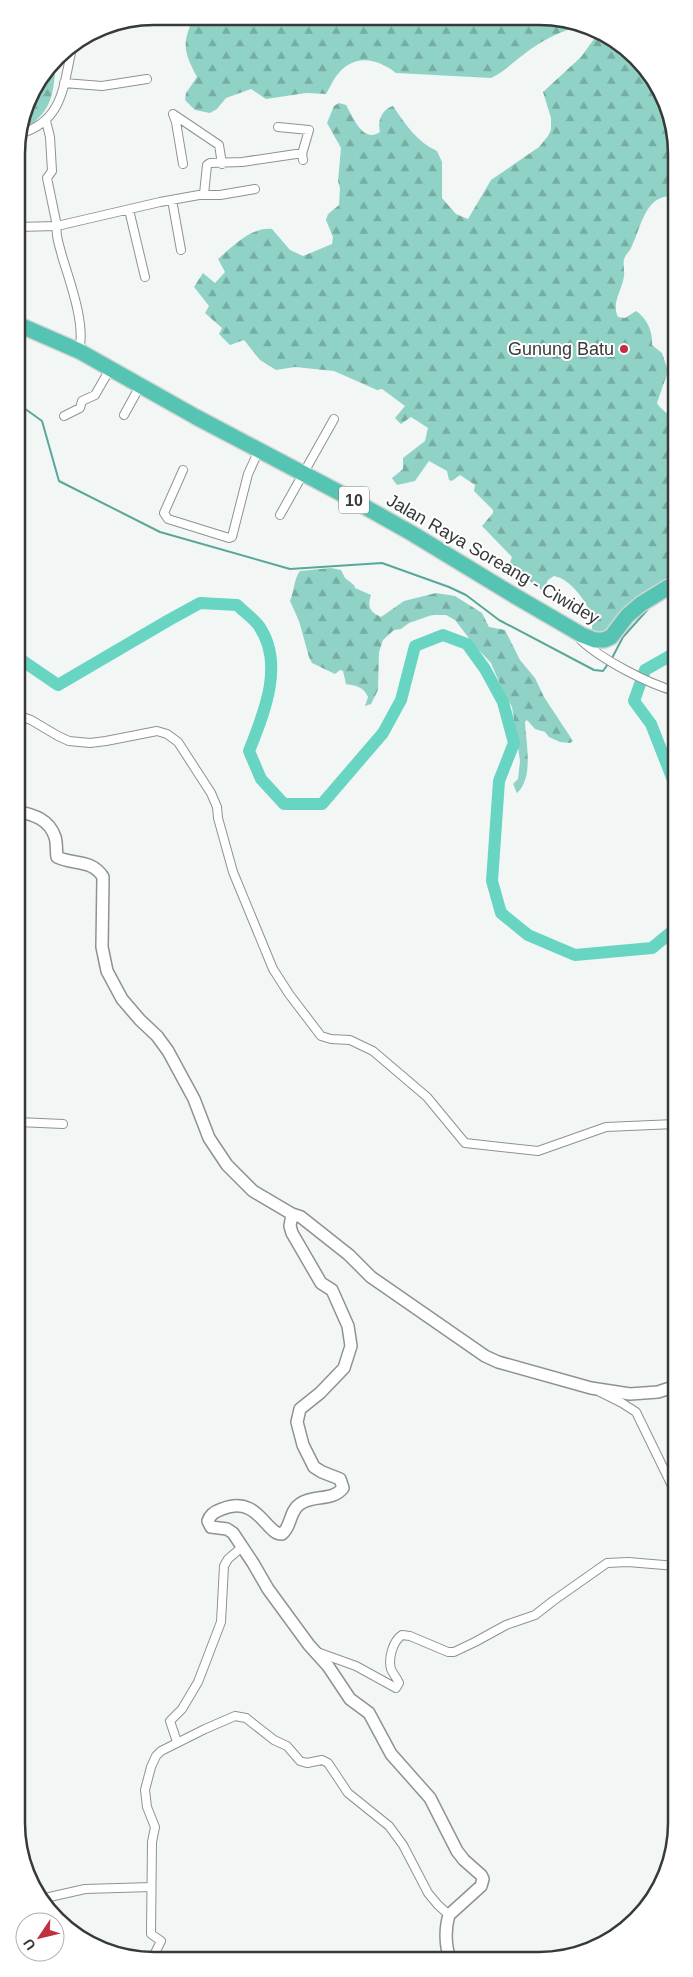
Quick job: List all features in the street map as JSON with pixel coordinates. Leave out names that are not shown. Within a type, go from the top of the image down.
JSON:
[{"type":"highway","name":"Jalan Raya Soreang - Ciwidey","points":[[25,327],[79,351],[140,386],[383,516],[582,635],[595,640],[604,640],[612,637],[627,616],[641,604],[668,587]]},
{"type":"street","points":[[27,132],[33,130],[46,121],[55,112],[61,98],[70,56]]},
{"type":"street","points":[[64,83],[102,86],[148,79]]},
{"type":"street","points":[[183,164],[173,114],[219,145],[222,164]]},
{"type":"street","points":[[46,121],[50,137],[52,171],[48,178],[57,226],[57,236],[76,307],[81,334],[79,351]]},
{"type":"street","points":[[204,194],[207,165],[210,163],[222,164],[302,157],[309,130],[278,127]]},
{"type":"street","points":[[25,227],[57,226],[204,194],[220,195],[255,189]]},
{"type":"street","points":[[172,200],[181,250]]},
{"type":"street","points":[[128,210],[145,278]]},
{"type":"street","points":[[64,416],[80,408],[82,402],[95,395],[110,369]]},
{"type":"street","points":[[124,415],[140,386]]},
{"type":"street","points":[[280,515],[334,419]]},
{"type":"street","points":[[183,470],[164,513],[165,516],[229,538],[232,537],[248,474],[259,450]]},
{"type":"street","points":[[582,635],[581,640],[608,660],[668,689]]},
{"type":"street","points":[[25,718],[69,741],[90,743],[157,731],[167,734],[178,742],[211,793],[217,807],[224,844],[236,880],[273,969],[289,994],[321,1036],[331,1039],[350,1040],[362,1044],[403,1075],[427,1097],[465,1143],[538,1151],[606,1127],[668,1124]]},
{"type":"street","points":[[25,813],[38,816],[48,826],[55,836],[57,857],[91,866],[99,871],[103,877],[102,947],[107,971],[122,998],[168,1051],[194,1099],[208,1138],[218,1153],[253,1191],[292,1214],[301,1217],[349,1255],[371,1277],[484,1356],[498,1362],[591,1388],[630,1394],[658,1392],[668,1389]]},
{"type":"street","points":[[25,1122],[63,1124]]},
{"type":"street","points":[[292,1214],[290,1226],[292,1233],[322,1283],[332,1290],[338,1306],[345,1317],[351,1339],[351,1346],[343,1371],[300,1409],[297,1422],[303,1445],[314,1467],[340,1479],[343,1488],[330,1497],[314,1497],[301,1503],[295,1508],[287,1529],[282,1534],[276,1534],[261,1517],[245,1507],[227,1507],[212,1514],[208,1521],[210,1526],[231,1531],[268,1589],[314,1652],[328,1666],[350,1699],[369,1713],[391,1754],[430,1798],[457,1851],[481,1875],[483,1879],[480,1886],[449,1915],[447,1921],[448,1952]]},
{"type":"street","points":[[591,1388],[634,1411],[668,1478]]},
{"type":"street","points":[[177,1742],[170,1722],[182,1709],[198,1682],[222,1617],[224,1566],[228,1559],[242,1547]]},
{"type":"street","points":[[314,1652],[356,1666],[396,1688],[399,1683],[391,1669],[390,1661],[392,1650],[398,1637],[402,1635],[410,1636],[448,1652],[454,1652],[506,1625],[535,1616],[607,1563],[628,1562],[668,1565]]},
{"type":"street","points":[[155,1952],[161,1941],[151,1934],[152,1842],[155,1826],[147,1807],[145,1790],[150,1767],[161,1751],[177,1742],[227,1719],[242,1716],[274,1740],[287,1746],[300,1761],[307,1763],[322,1760],[328,1763],[348,1793],[389,1826],[402,1845],[428,1892],[438,1906],[449,1915]]},
{"type":"street","points":[[49,1897],[85,1889],[151,1887]]},
{"type":"green space","points":[[191,25],[539,25],[572,29],[543,41],[491,78],[396,73],[382,64],[367,60],[352,63],[345,67],[335,78],[326,94],[306,93],[266,99],[251,89],[226,98],[217,109],[210,113],[195,110],[185,100],[186,93],[197,77],[187,53],[187,34]]},
{"type":"green space","points":[[595,38],[618,52],[636,69],[655,97],[661,112],[666,129],[668,154],[668,196],[662,197],[649,207],[624,259],[624,276],[616,312],[618,317],[625,318],[636,311],[643,317],[650,330],[652,345],[662,353],[668,371],[657,403],[668,414],[668,586],[612,632],[595,637],[592,630],[592,618],[587,605],[572,586],[554,576],[548,580],[543,591],[509,565],[512,557],[482,526],[493,513],[493,510],[474,491],[475,485],[460,475],[452,481],[449,480],[447,471],[429,461],[415,481],[397,485],[392,478],[403,469],[403,458],[425,441],[428,428],[411,417],[401,424],[395,418],[405,406],[382,389],[377,390],[334,371],[295,367],[276,370],[260,360],[244,340],[230,345],[219,334],[222,328],[205,313],[209,306],[194,287],[203,273],[215,283],[225,272],[218,259],[236,243],[257,231],[272,229],[290,250],[303,256],[332,244],[333,237],[326,220],[328,214],[339,205],[340,188],[338,181],[341,148],[327,123],[334,106],[339,103],[346,105],[359,128],[368,135],[380,132],[381,116],[393,106],[417,138],[437,151],[442,162],[442,198],[456,214],[468,219],[491,180],[539,147],[548,136],[551,130],[551,118],[543,92],[581,57]]},
{"type":"green space","points":[[55,72],[51,98],[41,115],[27,129],[42,89]]},
{"type":"green space","points":[[331,568],[341,570],[345,578],[355,588],[371,595],[370,609],[381,617],[404,601],[436,593],[455,596],[482,613],[489,627],[505,630],[520,660],[535,678],[544,697],[573,741],[570,743],[560,742],[549,737],[545,732],[535,729],[527,720],[525,722],[528,760],[526,779],[517,793],[513,784],[518,779],[520,761],[512,707],[491,663],[455,620],[446,615],[432,615],[409,623],[401,629],[394,630],[383,640],[379,652],[378,690],[371,704],[365,706],[368,697],[366,693],[359,687],[346,684],[343,671],[340,670],[335,674],[312,663],[299,621],[290,601],[296,577],[300,571]]},
{"type":"waterway","points":[[25,409],[42,421],[59,481],[160,532],[290,569],[382,563],[466,595],[499,620],[594,670],[603,671],[608,664]]},
{"type":"waterway","points":[[25,662],[58,685],[200,603],[237,605],[259,626],[267,641],[271,656],[271,672],[266,705],[249,751],[261,779],[284,804],[322,804],[383,733],[401,700],[415,646],[443,635],[467,644],[485,669],[503,702],[514,743],[499,781],[492,881],[501,913],[528,935],[575,955],[652,948],[668,935]]},
{"type":"waterway","points":[[611,660],[623,637],[649,608]]},
{"type":"waterway","points":[[668,657],[645,670],[634,701],[651,724],[668,767]]},
{"type":"place","name":"Gunung Batu","points":[[624,349]]}]
